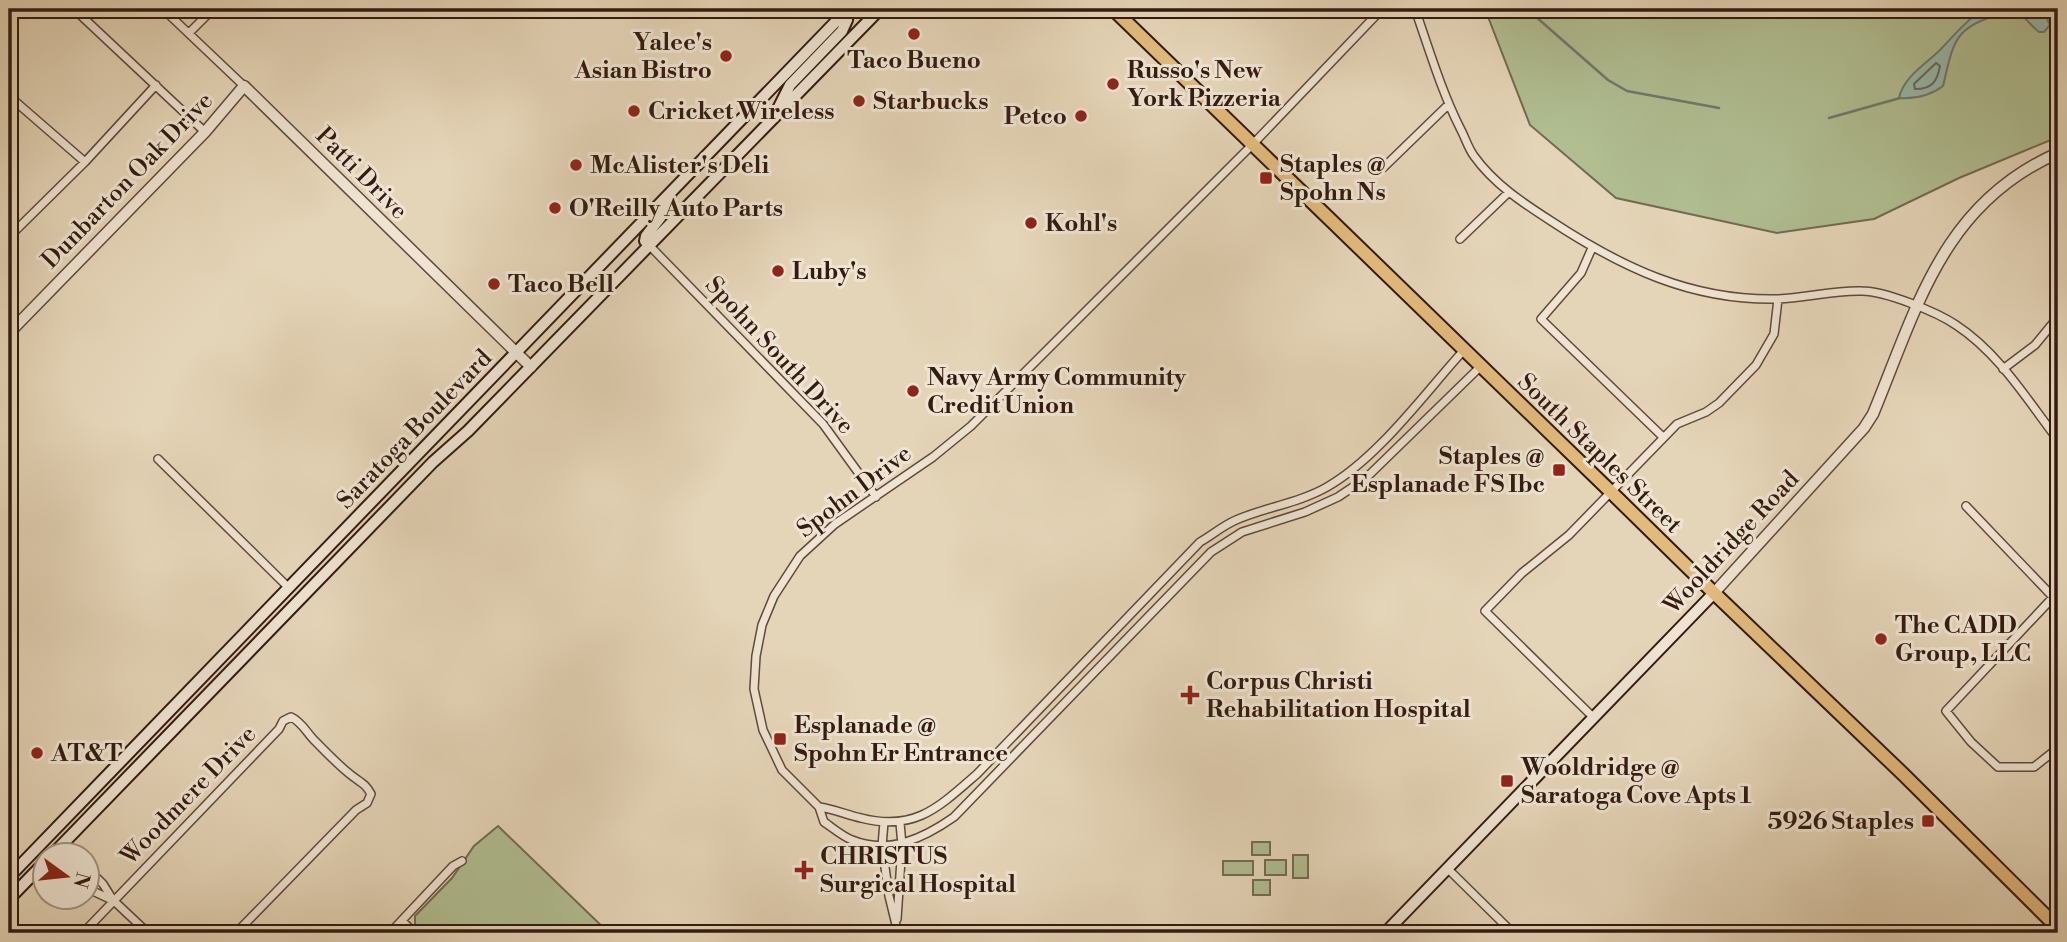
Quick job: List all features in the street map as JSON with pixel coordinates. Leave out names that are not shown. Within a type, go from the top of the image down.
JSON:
[{"type":"main road","name":"Saratoga Boulevard","points":[[66,841],[433,462],[468,431],[880,9]]},
{"type":"main road","name":"South Staples Street","points":[[1113,9],[1904,775],[2058,928]]},
{"type":"main road","name":"Saratoga Boulevard","points":[[43,841],[845,12]]},
{"type":"main road","points":[[773,120],[790,85],[842,31],[847,20],[845,12]]},
{"type":"main road","points":[[649,245],[645,241],[646,236],[660,218],[676,186]]},
{"type":"main road","points":[[260,640],[291,597],[289,588]]},
{"type":"main road","name":"Wooldridge Road","points":[[1385,933],[1714,593]]},
{"type":"main road","points":[[54,841],[71,813]]},
{"type":"main road","name":"Saratoga Boulevard","points":[[9,877],[32,852]]},
{"type":"main road","points":[[28,879],[32,871]]},
{"type":"main road","points":[[9,899],[32,875]]},
{"type":"street","points":[[74,9],[205,132]]},
{"type":"street","name":"Patti Drive","points":[[163,9],[531,367]]},
{"type":"street","points":[[189,33],[213,9]]},
{"type":"street","name":"Spohn Drive","points":[[902,845],[882,846],[852,840],[824,822],[819,807],[782,769],[763,730],[754,689],[756,656],[762,625],[774,596],[800,556],[835,524],[933,457],[971,426],[1253,144],[1382,9]]},
{"type":"street","points":[[1415,9],[1448,104],[1474,156],[1508,193],[1623,265],[1692,290],[1748,298],[1778,299],[1866,291],[1916,306],[1956,325],[2003,369],[2058,440]]},
{"type":"street","points":[[10,235],[85,162],[156,85]]},
{"type":"street","name":"Dunbarton Oak Drive","points":[[9,333],[205,132],[244,86]]},
{"type":"street","points":[[9,96],[85,162]]},
{"type":"street","points":[[1383,168],[1448,104]]},
{"type":"street","name":"Wooldridge Road","points":[[1714,593],[1864,428],[1880,396],[1916,306],[1954,236],[1975,212],[2023,172],[2058,153]]},
{"type":"street","points":[[1460,239],[1508,193]]},
{"type":"street","name":"Spohn South Drive","points":[[649,245],[823,424],[876,497]]},
{"type":"street","points":[[1592,248],[1581,273],[1541,319],[1663,437]]},
{"type":"street","points":[[1594,718],[1485,611],[1522,573],[1569,535],[1677,424],[1706,412],[1719,403],[1756,365],[1774,334],[1778,299]]},
{"type":"street","points":[[2003,369],[2035,345],[2058,317]]},
{"type":"street","points":[[819,807],[835,809],[861,818],[901,823],[918,819],[939,807],[977,774],[1200,542],[1235,520],[1316,492],[1349,473],[1381,442],[1464,350]]},
{"type":"street","points":[[902,845],[929,835],[954,817],[1211,552],[1242,532],[1320,505],[1365,479],[1480,367]]},
{"type":"street","points":[[1381,442],[1391,452]]},
{"type":"street","points":[[158,459],[289,588]]},
{"type":"street","points":[[1316,492],[1320,505]]},
{"type":"street","points":[[1966,506],[2055,595],[1946,712],[1971,742],[1998,767],[2034,767],[2058,748]]},
{"type":"street","points":[[1176,567],[1186,576]]},
{"type":"street","points":[[1082,664],[1092,674]]},
{"type":"street","name":"Woodmere Drive","points":[[83,933],[279,729],[283,721],[291,717],[300,721],[314,740],[353,777],[366,784],[371,794],[367,803],[356,810],[236,933]]},
{"type":"street","points":[[977,774],[986,783]]},
{"type":"street","points":[[884,822],[882,846],[889,896],[898,933]]},
{"type":"street","points":[[896,923],[901,823]]},
{"type":"street","points":[[390,933],[453,866],[462,861]]},
{"type":"street","points":[[1448,869],[1513,933]]},
{"type":"street","points":[[102,883],[113,900],[148,933]]},
{"type":"street","points":[[102,895],[113,900]]},
{"type":"street","points":[[402,921],[415,933]]},
{"type":"shaded area","points":[[1485,9],[1687,9],[1721,16],[1755,9],[2058,9],[2058,137],[1959,178],[1874,219],[1777,233],[1616,198],[1530,125]]},
{"type":"shaded area","points":[[498,826],[609,933],[422,933],[415,926],[415,916],[452,878],[474,846]]},
{"type":"shaded area","points":[[1252,842],[1270,842],[1270,855],[1252,855]]},
{"type":"shaded area","points":[[1293,855],[1308,855],[1308,878],[1293,878]]},
{"type":"shaded area","points":[[1265,860],[1286,860],[1286,875],[1265,875]]},
{"type":"shaded area","points":[[1223,861],[1253,861],[1253,875],[1223,875]]},
{"type":"shaded area","points":[[1253,880],[1270,880],[1270,895],[1253,895]]},
{"type":"water","points":[[1983,9],[2043,9],[2050,25],[2044,32],[2039,32],[2014,11],[1972,25],[1957,40],[1949,59],[1943,86],[1922,96],[1899,98],[1905,84],[1915,72]]},
{"type":"waterway","points":[[1527,9],[1608,80],[1627,91],[1719,108]]},
{"type":"waterway","points":[[1829,118],[1900,98]]},
{"type":"place","name":"Taco Bueno","points":[[914,34]]},
{"type":"place","name":"Yalee's Asian Bistro","points":[[726,56]]},
{"type":"place","name":"Russo's New York Pizzeria","points":[[1113,84]]},
{"type":"place","name":"Starbucks","points":[[859,101]]},
{"type":"place","name":"Cricket Wireless","points":[[634,111]]},
{"type":"place","name":"Petco","points":[[1081,116]]},
{"type":"place","name":"McAlister's Deli","points":[[576,165]]},
{"type":"place","name":"Staples @ Spohn Ns","points":[[1266,178]]},
{"type":"place","name":"O'Reilly Auto Parts","points":[[555,208]]},
{"type":"place","name":"Kohl's","points":[[1031,223]]},
{"type":"place","name":"Luby's","points":[[778,271]]},
{"type":"place","name":"Taco Bell","points":[[494,284]]},
{"type":"place","name":"Navy Army Community Credit Union","points":[[913,391]]},
{"type":"place","name":"Staples @ Esplanade FS Ibc","points":[[1559,470]]},
{"type":"place","name":"The CADD Group, LLC","points":[[1881,639]]},
{"type":"place","name":"Corpus Christi Rehabilitation Hospital","points":[[1190,695]]},
{"type":"place","name":"Esplanade @ Spohn Er Entrance","points":[[780,739]]},
{"type":"place","name":"AT&T","points":[[37,753]]},
{"type":"place","name":"Wooldridge @ Saratoga Cove Apts 1","points":[[1507,781]]},
{"type":"place","name":"5926 Staples","points":[[1928,821]]},
{"type":"place","name":"CHRISTUS Surgical Hospital","points":[[804,870]]}]
